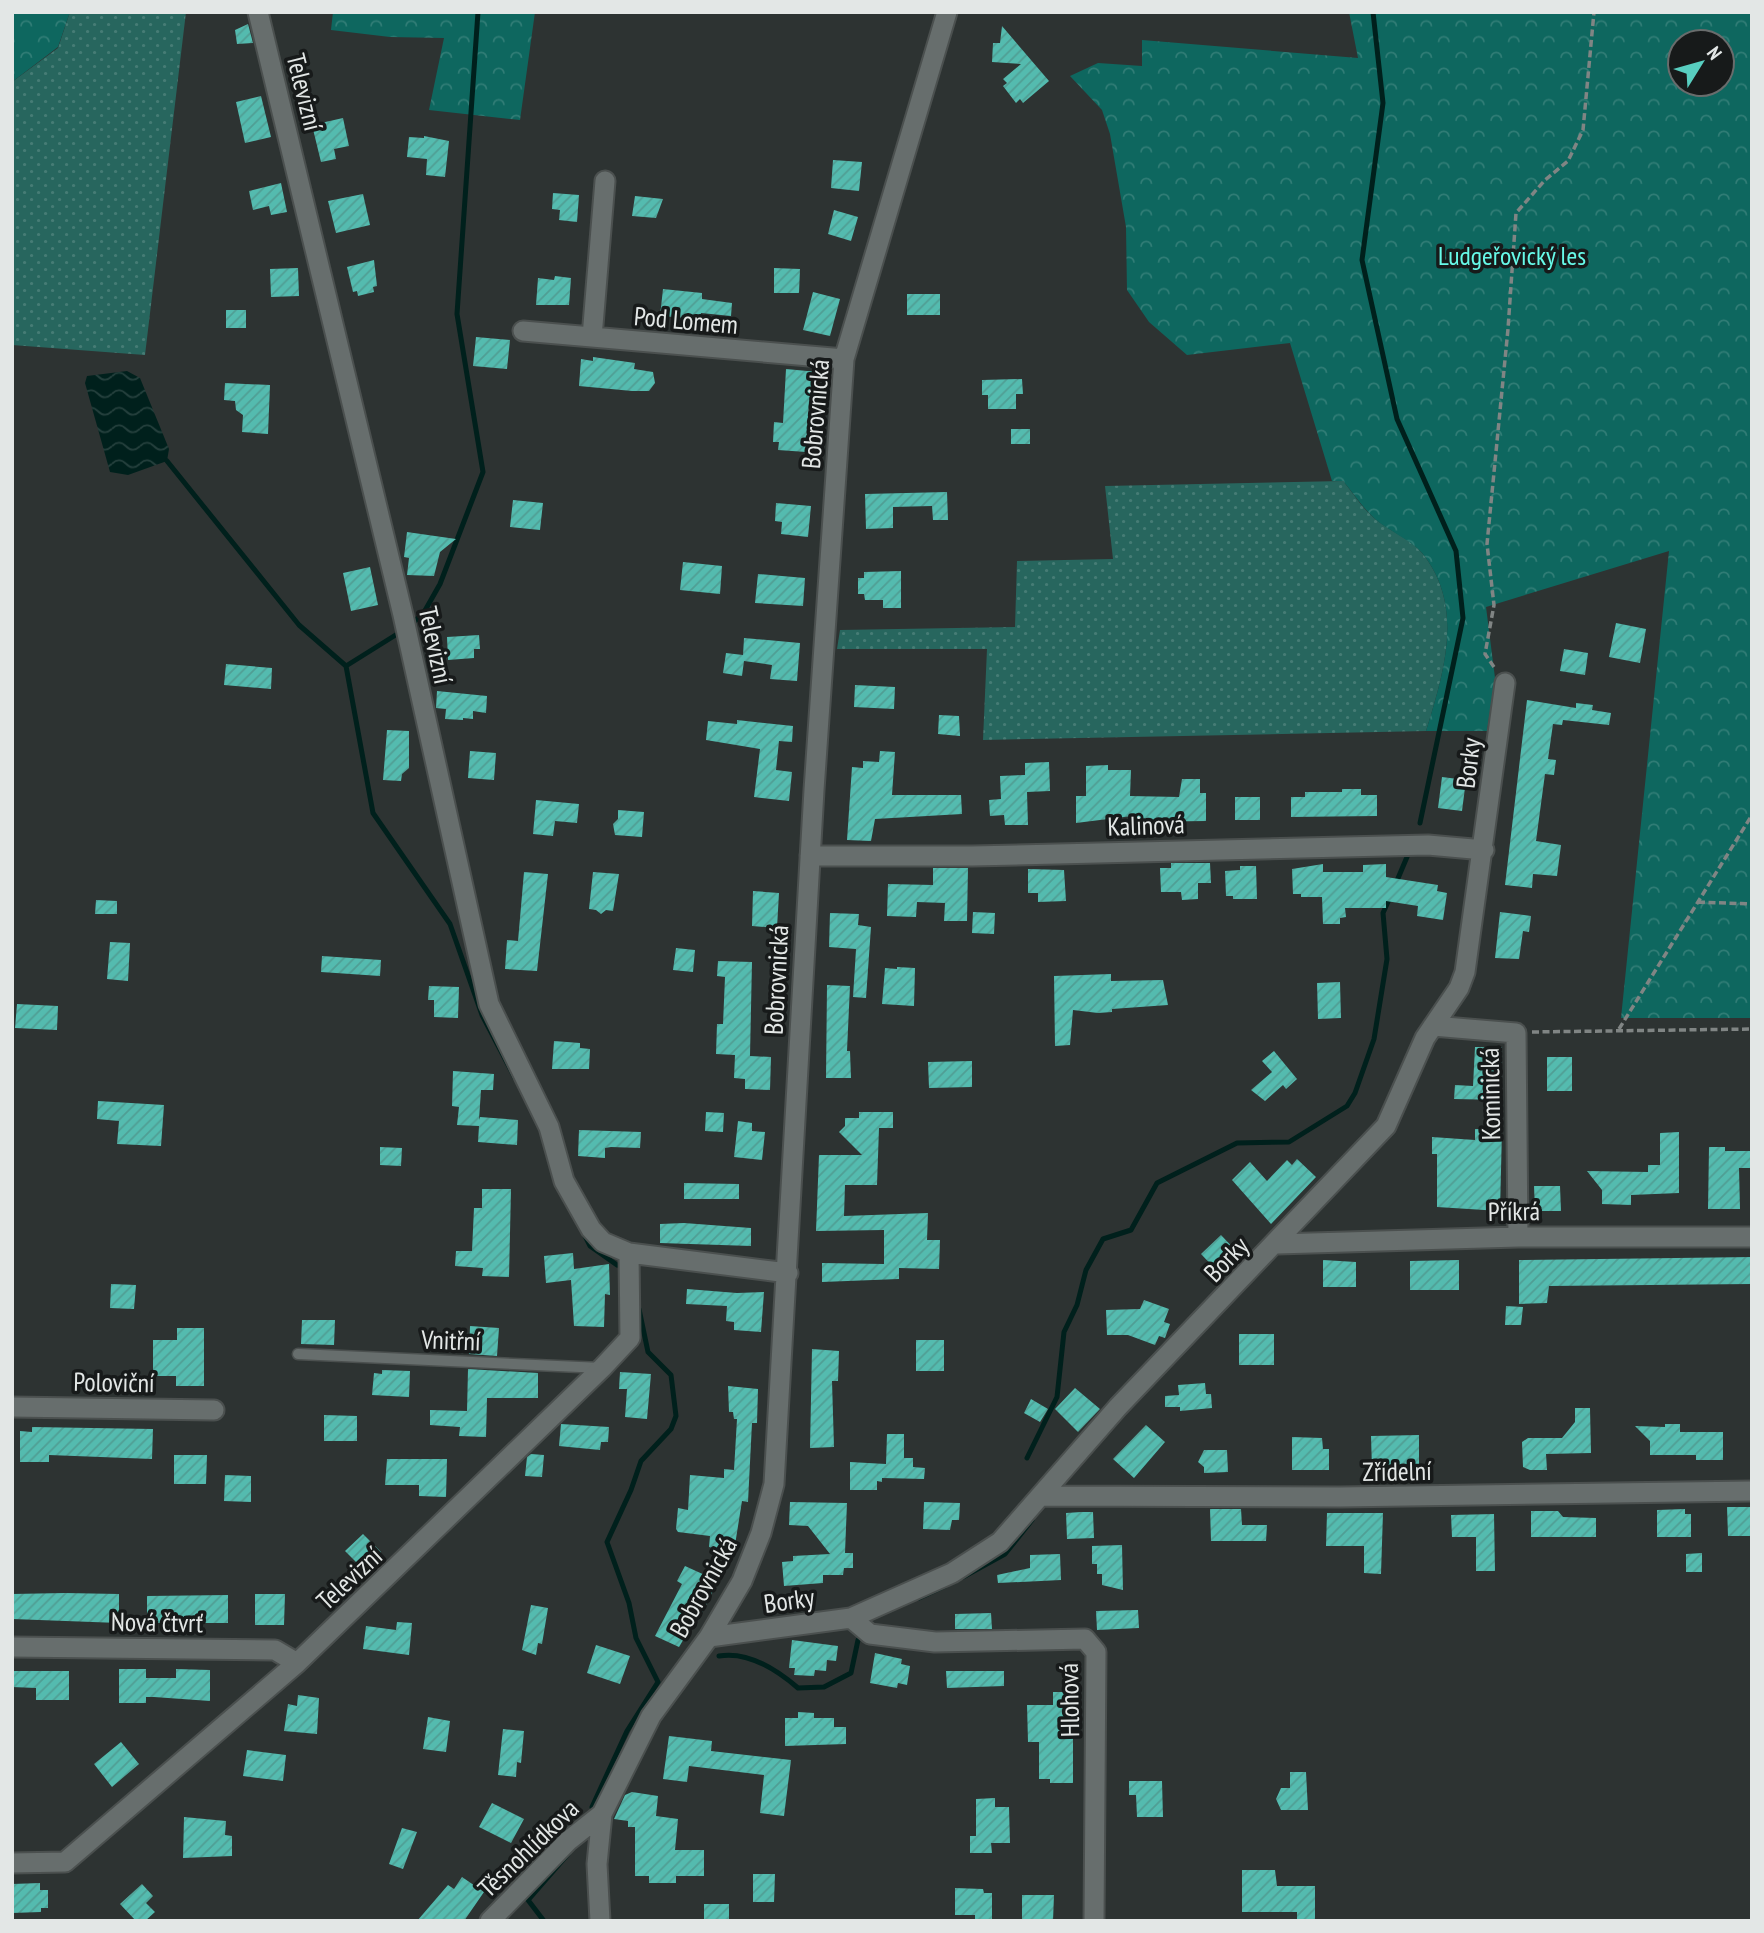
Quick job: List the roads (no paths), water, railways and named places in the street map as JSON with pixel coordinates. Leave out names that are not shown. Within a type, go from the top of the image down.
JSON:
[{"type":"street","name":"Televizní","points":[[258,12],[403,615],[489,1004],[550,1127],[565,1181],[603,1242],[629,1253],[788,1273]]},
{"type":"street","name":"Bobrovnická","points":[[600,1921],[597,1864],[602,1814],[651,1716],[709,1637],[753,1558],[769,1510],[774,1485],[810,856],[844,359],[947,12]]},
{"type":"street","points":[[592,337],[605,181]]},
{"type":"street","name":"Pod Lomem","points":[[523,331],[844,359]]},
{"type":"street","name":"Borky","points":[[709,1637],[850,1618],[979,1559],[1000,1542],[1043,1496],[1118,1407],[1277,1244],[1386,1126],[1425,1038],[1459,988],[1465,972],[1506,684]]},
{"type":"street","name":"Kalinová","points":[[810,856],[972,856],[1428,845],[1484,850]]},
{"type":"street","name":"Kominická","points":[[1433,1026],[1516,1033],[1518,1237]]},
{"type":"street","name":"Příkrá","points":[[1277,1244],[1518,1237],[1752,1237]]},
{"type":"street","name":"Televizní","points":[[12,1863],[65,1862],[297,1663],[602,1368],[630,1338],[629,1253]]},
{"type":"street","name":"Poloviční","points":[[12,1407],[214,1410]]},
{"type":"street","name":"Zřídelní","points":[[1043,1496],[1340,1497],[1752,1491]]},
{"type":"street","name":"Hlohová","points":[[850,1618],[870,1634],[934,1642],[1085,1639],[1096,1652],[1094,1921]]},
{"type":"street","name":"Nová čtvrť","points":[[12,1647],[275,1650],[297,1663]]},
{"type":"street","name":"Těsnohlídkova","points":[[491,1921],[568,1841],[602,1814]]},
{"type":"lane","name":"Vnitřní","points":[[298,1354],[602,1368]]},
{"type":"water","points":[[127,371],[140,378],[169,449],[167,461],[128,475],[110,472],[85,383],[87,376]]},
{"type":"waterway","points":[[410,625],[423,614],[440,584],[483,472],[457,314],[478,12]]},
{"type":"waterway","points":[[1373,12],[1383,103],[1362,260],[1397,419],[1456,551],[1463,618],[1420,823]]},
{"type":"waterway","points":[[167,461],[299,625],[346,666]]},
{"type":"waterway","points":[[402,631],[346,666],[373,813],[450,924],[482,1015],[515,1078]]},
{"type":"waterway","points":[[1396,883],[1407,857]]},
{"type":"waterway","points":[[1027,1458],[1057,1397],[1064,1332],[1077,1305],[1086,1270],[1103,1239],[1131,1230],[1157,1183],[1237,1143],[1289,1142],[1347,1106],[1355,1093],[1374,1039],[1387,959],[1383,913],[1391,895]]},
{"type":"waterway","points":[[584,1234],[590,1246],[617,1265]]},
{"type":"waterway","points":[[592,1807],[627,1731],[658,1682],[636,1638],[629,1603],[607,1542],[641,1461],[671,1429],[676,1416],[671,1375],[648,1352],[639,1309]]},
{"type":"waterway","points":[[963,1577],[1005,1554],[1032,1520]]},
{"type":"waterway","points":[[919,1598],[945,1586]]},
{"type":"waterway","points":[[719,1656],[740,1656],[761,1663],[798,1688],[824,1687],[851,1673],[858,1640]]},
{"type":"waterway","points":[[544,1921],[528,1900],[568,1854]]},
{"type":"park label","name":"Ludgeřovický les","points":[[1512,255]]}]
